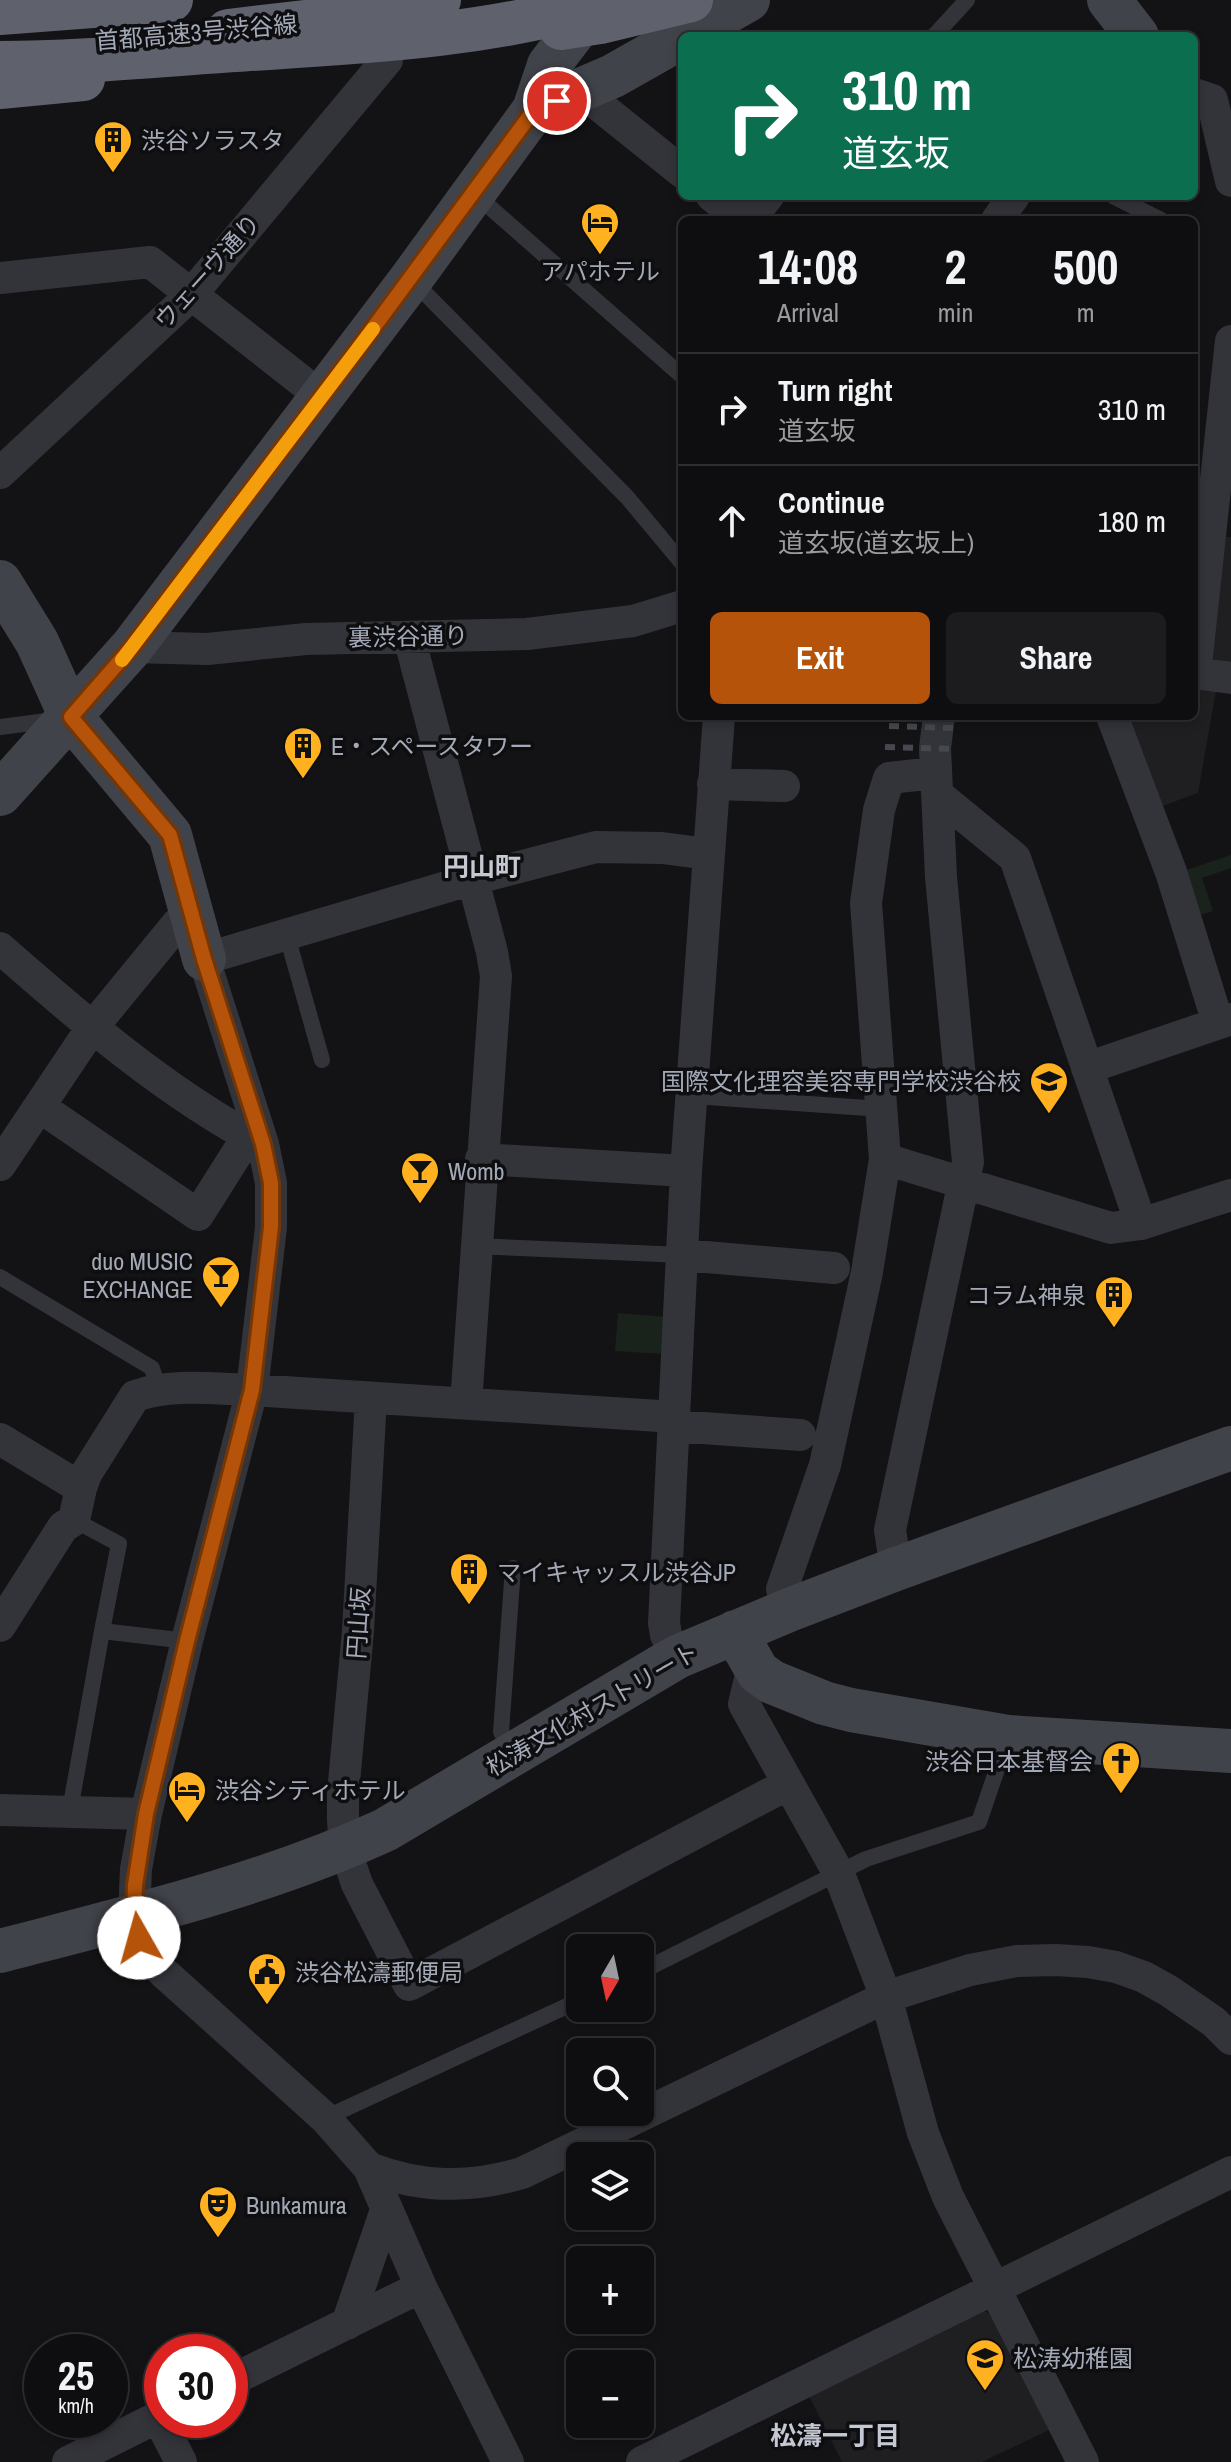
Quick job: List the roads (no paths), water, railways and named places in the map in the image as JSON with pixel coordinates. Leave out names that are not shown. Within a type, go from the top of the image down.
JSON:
[{"type":"highway","name":"首都高速3号渋谷線","points":[[0,13],[171,0]]},
{"type":"highway","name":"首都高速3号渋谷線","points":[[0,50],[263,28],[439,0]]},
{"type":"highway","points":[[0,87],[583,5],[691,0]]},
{"type":"highway","points":[[0,60],[431,35],[530,21],[583,5]]},
{"type":"highway","points":[[0,60],[384,33]]},
{"type":"street","points":[[692,32],[748,0]]},
{"type":"street","points":[[1109,0],[1134,32]]},
{"type":"street","points":[[0,794],[132,647],[411,279],[524,123],[549,65],[583,5]]},
{"type":"street","name":"ウェーヴ通り","points":[[0,473],[190,296],[387,60],[384,33]]},
{"type":"street","points":[[524,123],[678,40]]},
{"type":"street","points":[[1198,93],[1231,88]]},
{"type":"street","points":[[581,91],[678,169]]},
{"type":"street","points":[[1198,95],[1212,100],[1231,181]]},
{"type":"street","points":[[717,200],[737,216]]},
{"type":"street","points":[[752,216],[765,200]]},
{"type":"street","points":[[0,278],[150,262],[322,397]]},
{"type":"street","points":[[1198,652],[1221,525],[1231,341]]},
{"type":"street","points":[[0,582],[37,642],[71,717],[170,835],[255,1140],[271,1183],[271,1227],[252,1390],[146,1814],[136,1869],[134,1916],[144,1948],[163,1972],[325,2118],[369,2168],[421,2287],[508,2462]]},
{"type":"street","name":"裏渋谷通り","points":[[132,647],[207,649],[306,639],[527,634],[633,621],[678,607]]},
{"type":"street","points":[[409,637],[496,976],[466,1403]]},
{"type":"street","points":[[1198,674],[1231,678]]},
{"type":"street","points":[[677,1657],[666,1635],[664,1623],[686,1171],[719,720]]},
{"type":"street","points":[[896,1569],[890,1530],[966,1185],[968,1162],[941,877],[936,784],[939,720]]},
{"type":"street","points":[[1087,1068],[1224,1021],[1114,720]]},
{"type":"street","points":[[789,1610],[782,1589],[825,1465],[864,1287],[885,1159],[866,903],[879,810],[889,778],[936,784],[1015,858],[1141,1224]]},
{"type":"street","points":[[713,784],[784,786]]},
{"type":"street","points":[[0,1165],[91,1029],[178,923],[199,939],[287,936],[473,879],[596,847],[662,848],[708,854]]},
{"type":"street","points":[[0,948],[91,1029],[215,1118],[255,1140]]},
{"type":"street","points":[[40,1107],[198,1215],[255,1140]]},
{"type":"street","points":[[481,1159],[686,1171]]},
{"type":"street","points":[[885,1159],[1111,1228],[1141,1224],[1231,1195]]},
{"type":"street","points":[[683,1255],[834,1268]]},
{"type":"street","points":[[0,1626],[63,1527],[74,1520],[81,1488],[135,1396],[194,1388],[252,1390],[466,1403],[800,1435]]},
{"type":"street","name":"円山坂","points":[[371,1398],[358,1631],[343,1793],[345,1848],[357,1884],[409,1985],[788,1784]]},
{"type":"street","points":[[0,1439],[81,1488]]},
{"type":"street","name":"松涛文化村ストリート","points":[[0,1951],[269,1876],[345,1848],[385,1830],[677,1657],[896,1569],[1231,1448]]},
{"type":"street","points":[[735,1632],[758,1672],[772,1682],[851,1710],[1008,1737],[1231,1751]]},
{"type":"street","points":[[758,1672],[750,1679],[744,1704],[839,1874],[886,1997],[923,2133],[948,2197],[1083,2462]]},
{"type":"street","points":[[0,1810],[146,1814]]},
{"type":"street","points":[[369,2168],[412,2182],[455,2186],[522,2173],[886,1997],[970,1970],[1017,1961],[1088,1962],[1144,1977],[1225,2025]]},
{"type":"street","points":[[642,2462],[1231,2172]]},
{"type":"street","points":[[347,2324],[386,2210]]},
{"type":"street","points":[[248,2372],[421,2287]]},
{"type":"street","points":[[68,2462],[144,2424]]},
{"type":"street","points":[[170,2438],[181,2462]]},
{"type":"lane","points":[[938,32],[967,0]]},
{"type":"lane","points":[[473,193],[678,372]]},
{"type":"lane","points":[[1121,200],[1153,216]]},
{"type":"lane","points":[[411,279],[627,497],[678,558]]},
{"type":"lane","points":[[0,727],[71,717]]},
{"type":"lane","points":[[287,936],[322,1060]]},
{"type":"lane","points":[[693,1096],[882,1109]]},
{"type":"lane","points":[[475,1246],[683,1255]]},
{"type":"lane","points":[[0,1277],[152,1368],[159,1391]]},
{"type":"lane","points":[[70,1810],[119,1544],[74,1520]]},
{"type":"lane","points":[[513,1568],[501,1732],[514,1753]]},
{"type":"lane","points":[[102,1631],[187,1641]]},
{"type":"lane","points":[[654,1965],[866,1859],[979,1822],[1008,1737]]},
{"type":"lane","points":[[325,2118],[566,2006]]},
{"type":"railway","points":[[889,726],[955,728]]},
{"type":"railway","points":[[885,747],[954,749]]},
{"type":"place","name":"渋谷ソラスタ","points":[[113,174]]},
{"type":"place","name":"アパホテル","points":[[600,256]]},
{"type":"place","name":"E・スペースタワー","points":[[303,780]]},
{"type":"place","name":"国際文化理容美容専門学校渋谷校","points":[[1049,1115]]},
{"type":"place","name":"Womb","points":[[420,1205]]},
{"type":"place","name":"duo MUSIC EXCHANGE","points":[[221,1309]]},
{"type":"place","name":"コラム神泉","points":[[1114,1329]]},
{"type":"place","name":"マイキャッスル渋谷JP","points":[[469,1606]]},
{"type":"place","name":"渋谷日本基督会","points":[[1121,1795]]},
{"type":"place","name":"渋谷シティホテル","points":[[187,1824]]},
{"type":"place","name":"渋谷松濤郵便局","points":[[267,2006]]},
{"type":"place","name":"Bunkamura","points":[[218,2239]]},
{"type":"place","name":"松涛幼稚園","points":[[985,2392]]},
{"type":"district","name":"円山町","points":[[482,866]]},
{"type":"district","name":"松濤一丁目","points":[[835,2435]]}]
